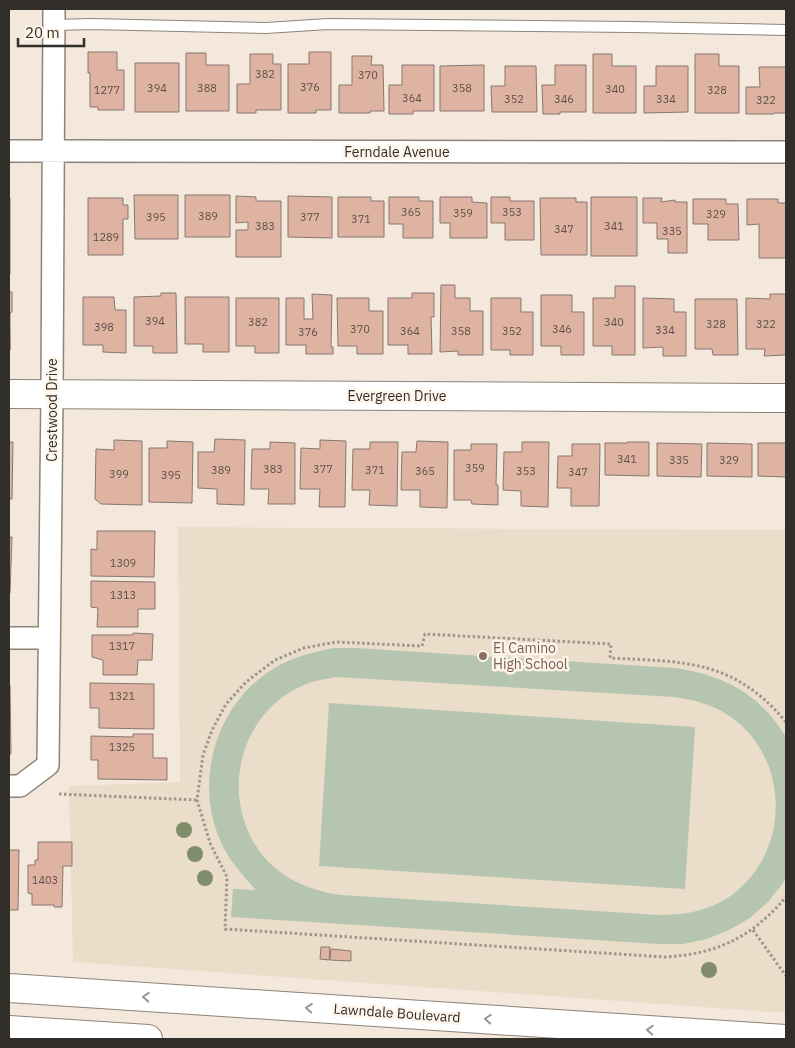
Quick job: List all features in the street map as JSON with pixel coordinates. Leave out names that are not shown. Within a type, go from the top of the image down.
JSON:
[{"type":"street","name":"Crestwood Drive","points":[[9,786],[20,786],[48,765],[54,17]]},
{"type":"street","name":"Ferndale Avenue","points":[[9,152],[786,152]]},
{"type":"street","name":"Evergreen Drive","points":[[9,394],[786,398]]},
{"type":"street","points":[[9,638],[49,638]]},
{"type":"street","name":"Lawndale Boulevard","points":[[9,988],[786,1039]]},
{"type":"street","points":[[9,1030],[148,1039]]},
{"type":"lane","points":[[54,17],[92,24],[266,28],[328,24],[786,30]]},
{"type":"path","points":[[786,722],[753,689],[730,676],[706,667],[679,662],[610,658],[611,644],[424,634],[422,646],[336,642],[304,648],[275,660],[246,682],[226,704],[212,730],[203,755],[197,800],[210,843],[227,877],[225,929],[665,957],[684,956],[706,952],[753,930],[786,897]]},
{"type":"path","points":[[59,794],[197,800]]},
{"type":"path","points":[[753,930],[786,976]]},
{"type":"shaded area","name":"El Camino High School","points":[[178,527],[786,530],[786,1013],[73,962],[69,786],[180,782]]},
{"type":"green space","points":[[334,648],[675,668],[709,676],[739,689],[765,709],[786,737],[786,877],[783,883],[768,902],[750,918],[729,930],[707,939],[683,944],[231,917],[233,889],[256,890],[227,854],[212,817],[209,793],[210,769],[215,745],[224,723],[237,702],[253,684],[273,669],[288,661]],"holes":[[[337,677],[674,697],[709,705],[728,715],[748,733],[763,754],[772,778],[776,804],[773,829],[765,854],[752,876],[732,895],[698,911],[660,915],[341,895],[320,891],[299,883],[280,872],[264,857],[250,835],[241,811],[239,786],[242,761],[250,737],[263,716],[281,698],[304,685],[316,681]]]},
{"type":"green space","points":[[329,703],[695,727],[685,889],[319,866]]},
{"type":"building","points":[[88,52],[117,52],[117,70],[124,70],[124,110],[98,110],[98,107],[90,107]]},
{"type":"building","points":[[309,52],[331,52],[331,110],[316,110],[316,113],[288,113],[288,64],[309,64]]},
{"type":"building","points":[[186,53],[206,53],[206,65],[229,65],[229,111],[186,111]]},
{"type":"building","points":[[250,54],[273,54],[273,64],[281,64],[281,110],[256,110],[256,113],[237,113],[237,84],[250,84]]},
{"type":"building","points":[[593,54],[612,54],[612,66],[636,66],[636,113],[593,113]]},
{"type":"building","points":[[695,54],[719,54],[719,66],[739,66],[739,113],[695,113]]},
{"type":"building","points":[[352,56],[372,56],[371,65],[383,65],[384,111],[339,113],[339,85],[352,85]]},
{"type":"building","points":[[135,63],[179,63],[179,112],[135,112]]},
{"type":"building","points":[[402,65],[434,65],[434,111],[413,111],[413,114],[389,114],[389,85],[402,85]]},
{"type":"building","points":[[484,65],[484,111],[440,111],[440,66]]},
{"type":"building","points":[[555,65],[586,65],[586,112],[543,114],[542,85],[555,85]]},
{"type":"building","points":[[505,66],[536,66],[537,112],[492,112],[491,86],[505,86]]},
{"type":"building","points":[[656,66],[688,66],[688,112],[644,113],[644,86],[656,86]]},
{"type":"building","points":[[759,67],[786,67],[786,113],[746,114],[746,87],[760,87]]},
{"type":"building","points":[[134,195],[178,195],[178,239],[135,239]]},
{"type":"building","points":[[185,195],[230,195],[230,237],[185,237]]},
{"type":"building","points":[[236,196],[256,197],[256,201],[281,201],[281,257],[236,257],[236,230],[248,230],[248,222],[236,223]]},
{"type":"building","points":[[288,196],[332,197],[332,238],[288,237]]},
{"type":"building","points":[[338,197],[371,197],[371,201],[384,201],[384,237],[338,237]]},
{"type":"building","points":[[389,197],[419,197],[419,201],[433,201],[433,238],[403,238],[403,224],[389,224]]},
{"type":"building","points":[[440,197],[472,197],[472,202],[487,203],[487,238],[450,238],[450,223],[440,223]]},
{"type":"building","points":[[491,197],[510,197],[510,201],[534,201],[534,240],[505,240],[505,223],[491,223]]},
{"type":"building","points":[[591,197],[637,197],[637,256],[591,256]]},
{"type":"building","points":[[10,198],[10,274],[9,274]]},
{"type":"building","points":[[88,198],[123,198],[123,205],[128,205],[128,219],[123,219],[123,255],[88,255]]},
{"type":"building","points":[[540,198],[576,198],[576,202],[587,202],[587,255],[541,255]]},
{"type":"building","points":[[643,198],[662,198],[661,202],[675,200],[675,202],[687,202],[687,253],[668,253],[668,239],[657,239],[657,223],[643,223]]},
{"type":"building","points":[[693,199],[726,199],[726,204],[738,204],[739,240],[708,240],[708,224],[693,224]]},
{"type":"building","points":[[747,199],[778,199],[778,203],[786,203],[786,258],[759,258],[759,224],[747,225]]},
{"type":"building","points":[[441,285],[455,285],[455,298],[470,298],[470,311],[483,311],[483,355],[458,355],[458,351],[440,352]]},
{"type":"building","points":[[615,286],[635,286],[635,355],[612,355],[612,346],[593,346],[593,298],[615,298]]},
{"type":"building","points":[[9,292],[12,292],[10,350]]},
{"type":"building","points":[[161,293],[176,293],[177,353],[153,353],[153,346],[134,346],[134,297],[161,296]]},
{"type":"building","points":[[412,293],[434,293],[434,317],[431,317],[432,354],[408,354],[408,345],[388,345],[388,298],[412,298]]},
{"type":"building","points":[[312,294],[332,295],[331,347],[333,347],[333,354],[306,354],[306,345],[286,345],[286,298],[304,298],[304,319],[313,319]]},
{"type":"building","points":[[770,294],[786,294],[786,355],[764,356],[765,349],[746,349],[746,298],[770,299]]},
{"type":"building","points":[[541,295],[572,295],[572,312],[584,312],[584,355],[561,355],[561,346],[541,346]]},
{"type":"building","points":[[83,297],[114,297],[115,310],[126,310],[126,353],[103,352],[103,345],[83,345]]},
{"type":"building","points":[[185,297],[229,297],[229,352],[203,352],[203,344],[185,344]]},
{"type":"building","points":[[236,298],[279,298],[279,353],[255,353],[255,346],[236,346]]},
{"type":"building","points":[[337,298],[369,298],[369,311],[383,311],[383,354],[357,354],[357,346],[338,346]]},
{"type":"building","points":[[491,298],[521,298],[521,312],[533,312],[533,355],[510,355],[510,350],[491,350]]},
{"type":"building","points":[[643,298],[674,299],[674,312],[686,312],[686,356],[663,356],[663,347],[643,348]]},
{"type":"building","points":[[695,299],[737,299],[738,355],[713,355],[712,349],[695,349]]},
{"type":"building","points":[[215,439],[245,440],[244,505],[217,504],[217,489],[198,488],[198,452],[214,452]]},
{"type":"building","points":[[114,440],[142,441],[142,505],[101,504],[95,499],[96,449],[114,450]]},
{"type":"building","points":[[320,440],[346,441],[345,507],[319,507],[320,489],[300,489],[301,448],[320,449]]},
{"type":"building","points":[[167,441],[193,442],[192,503],[149,502],[149,448],[167,448]]},
{"type":"building","points":[[417,441],[448,442],[447,508],[420,507],[420,490],[401,490],[402,452],[416,452]]},
{"type":"building","points":[[9,442],[13,442],[12,499],[9,499]]},
{"type":"building","points":[[270,442],[295,443],[295,504],[268,504],[269,489],[251,489],[252,449],[270,449]]},
{"type":"building","points":[[370,442],[398,442],[397,506],[369,505],[370,490],[352,490],[353,449],[370,449]]},
{"type":"building","points":[[522,442],[549,442],[548,507],[521,506],[521,491],[503,490],[504,452],[522,452]]},
{"type":"building","points":[[649,442],[649,476],[605,475],[605,443]]},
{"type":"building","points":[[657,443],[702,444],[701,477],[657,476]]},
{"type":"building","points":[[707,443],[752,444],[752,477],[707,476]]},
{"type":"building","points":[[758,443],[786,443],[786,477],[758,476]]},
{"type":"building","points":[[471,444],[497,444],[496,485],[498,485],[498,505],[472,504],[471,500],[454,500],[454,450],[471,450]]},
{"type":"building","points":[[572,444],[600,444],[599,506],[571,506],[571,488],[557,488],[558,456],[572,456]]},
{"type":"building","points":[[97,531],[155,531],[154,577],[91,576],[91,549],[97,550]]},
{"type":"building","points":[[9,537],[12,537],[10,593],[9,593]]},
{"type":"building","points":[[91,581],[155,582],[155,609],[138,609],[138,627],[97,627],[98,608],[91,607]]},
{"type":"building","points":[[133,633],[153,634],[152,660],[138,660],[137,675],[103,675],[103,660],[92,657],[92,635],[133,635]]},
{"type":"building","points":[[90,683],[154,684],[154,729],[99,728],[99,708],[90,708]]},
{"type":"building","points":[[10,685],[11,754],[9,754]]},
{"type":"building","points":[[133,734],[153,734],[153,758],[167,758],[167,780],[98,779],[98,760],[91,760],[91,736],[133,737]]},
{"type":"building","points":[[38,842],[72,842],[72,866],[63,866],[62,907],[32,905],[32,894],[28,893],[28,865],[35,865],[35,860],[38,860]]},
{"type":"building","points":[[9,850],[19,850],[18,910],[9,910]]},
{"type":"building","points":[[321,947],[330,947],[329,960],[320,959]]},
{"type":"building","points":[[331,949],[351,951],[351,961],[330,960]]},
{"type":"place","name":"El Camino High School","points":[[483,656]]}]
